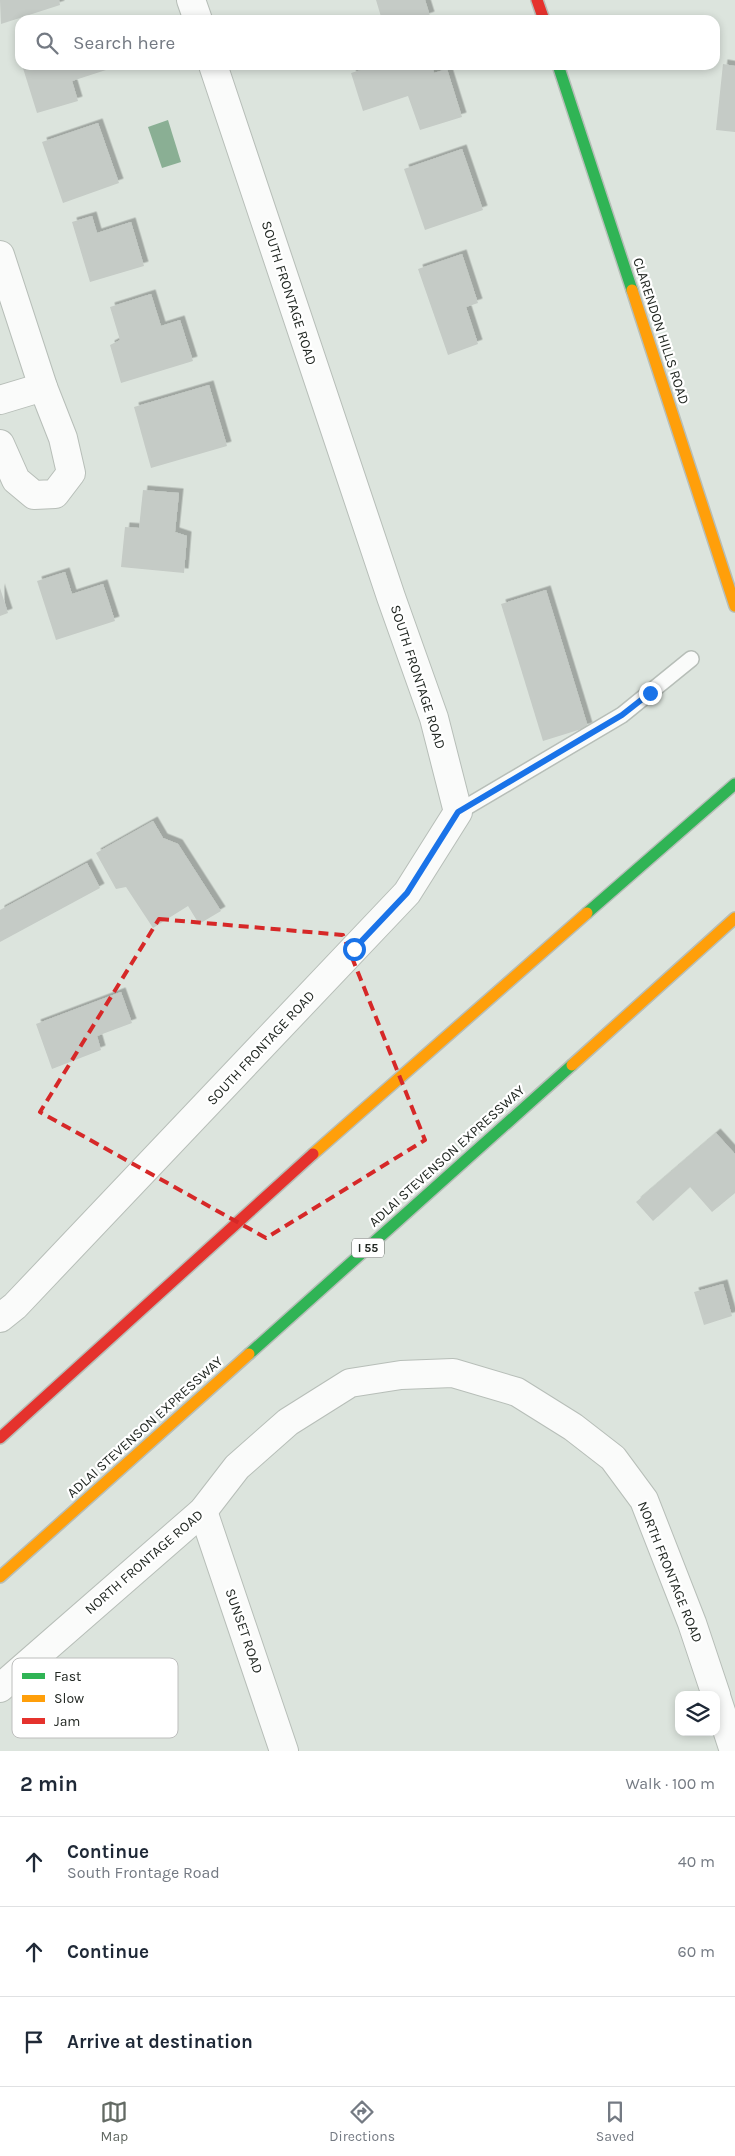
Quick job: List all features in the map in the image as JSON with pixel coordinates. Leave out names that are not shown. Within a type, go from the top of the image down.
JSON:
[{"type":"main road","points":[[537,0],[542,15]]},
{"type":"main road","name":"CLARENDON HILLS ROAD","points":[[560,70],[735,606]]},
{"type":"main road","points":[[0,1437],[266,1195],[735,784]]},
{"type":"main road","name":"ADLAI STEVENSON EXPRESSWAY","points":[[0,1577],[735,918]]},
{"type":"street","points":[[191,0],[196,15]]},
{"type":"street","name":"SOUTH FRONTAGE ROAD","points":[[0,1318],[21,1299],[175,1139],[407,893],[458,812],[434,718],[391,597],[215,70]]},
{"type":"street","points":[[0,255],[43,387],[63,438],[71,474],[55,494],[34,495],[16,480],[0,444]]},
{"type":"street","points":[[0,400],[43,387]]},
{"type":"street","name":"NORTH FRONTAGE ROAD","points":[[34,1658],[203,1511],[237,1467],[281,1429],[350,1383],[401,1375],[453,1373],[517,1392],[573,1427],[613,1458],[644,1500],[692,1623],[714,1691]]},
{"type":"street","name":"SUNSET ROAD","points":[[203,1511],[284,1751]]},
{"type":"street","name":"NORTH FRONTAGE ROAD","points":[[0,1688],[12,1678]]},
{"type":"street","name":"NORTH FRONTAGE ROAD","points":[[720,1708],[734,1751]]},
{"type":"lane","points":[[458,812],[622,715],[691,659]]},
{"type":"highlighted area","points":[[159,919],[343,935],[425,1140],[266,1238],[40,1112]]},
{"type":"shaded area","points":[[168,120],[181,162],[162,168],[148,127]]},
{"type":"building","points":[[0,0],[59,0],[60,5],[29,15],[15,15],[15,19],[1,24]]},
{"type":"building","points":[[376,0],[425,0],[430,15],[380,15]]},
{"type":"building","points":[[723,64],[735,66],[735,132],[716,130]]},
{"type":"building","points":[[24,70],[106,70],[72,81],[78,101],[37,113]]},
{"type":"building","points":[[361,70],[433,70],[434,73],[447,70],[462,117],[420,130],[408,96],[363,111],[351,73]]},
{"type":"building","points":[[98,123],[119,183],[63,203],[42,142]]},
{"type":"building","points":[[462,149],[483,210],[425,230],[404,169]]},
{"type":"building","points":[[92,216],[97,233],[131,222],[144,266],[90,282],[72,222]]},
{"type":"building","points":[[462,254],[478,303],[466,307],[478,344],[448,355],[418,269]]},
{"type":"building","points":[[151,294],[161,326],[180,320],[193,361],[121,383],[110,345],[120,340],[110,307]]},
{"type":"building","points":[[209,385],[227,446],[151,468],[134,407]]},
{"type":"building","points":[[143,490],[179,493],[175,532],[187,536],[184,573],[121,567],[125,527],[139,528]]},
{"type":"building","points":[[65,572],[72,594],[103,584],[115,621],[56,640],[37,581]]},
{"type":"building","points":[[0,588],[8,613],[0,616]]},
{"type":"building","points":[[546,590],[588,727],[543,741],[501,604]]},
{"type":"building","points":[[153,821],[163,838],[178,844],[221,911],[199,924],[188,906],[153,928],[126,887],[116,889],[96,853]]},
{"type":"building","points":[[87,863],[100,888],[0,942],[0,910]]},
{"type":"building","points":[[121,992],[132,1023],[97,1036],[101,1050],[52,1069],[36,1024]]},
{"type":"building","points":[[716,1133],[735,1154],[735,1193],[712,1212],[690,1187],[653,1221],[636,1202]]},
{"type":"building","points":[[723,1284],[732,1316],[704,1325],[694,1292]]},
{"type":"traffic: fast","points":[[560,70],[632,290]]},
{"type":"traffic: fast","points":[[587,913],[735,784]]},
{"type":"traffic: fast","points":[[249,1354],[572,1065]]},
{"type":"traffic: slow","points":[[632,290],[735,606]]},
{"type":"traffic: slow","points":[[313,1154],[587,913]]},
{"type":"traffic: slow","points":[[572,1065],[735,918]]},
{"type":"traffic: slow","points":[[0,1577],[249,1354]]},
{"type":"traffic: jam","points":[[537,0],[542,15]]},
{"type":"traffic: jam","points":[[0,1438],[313,1154]]},
{"type":"route","points":[[354,949],[407,893],[458,812],[499,786],[622,715],[650,693]]}]
